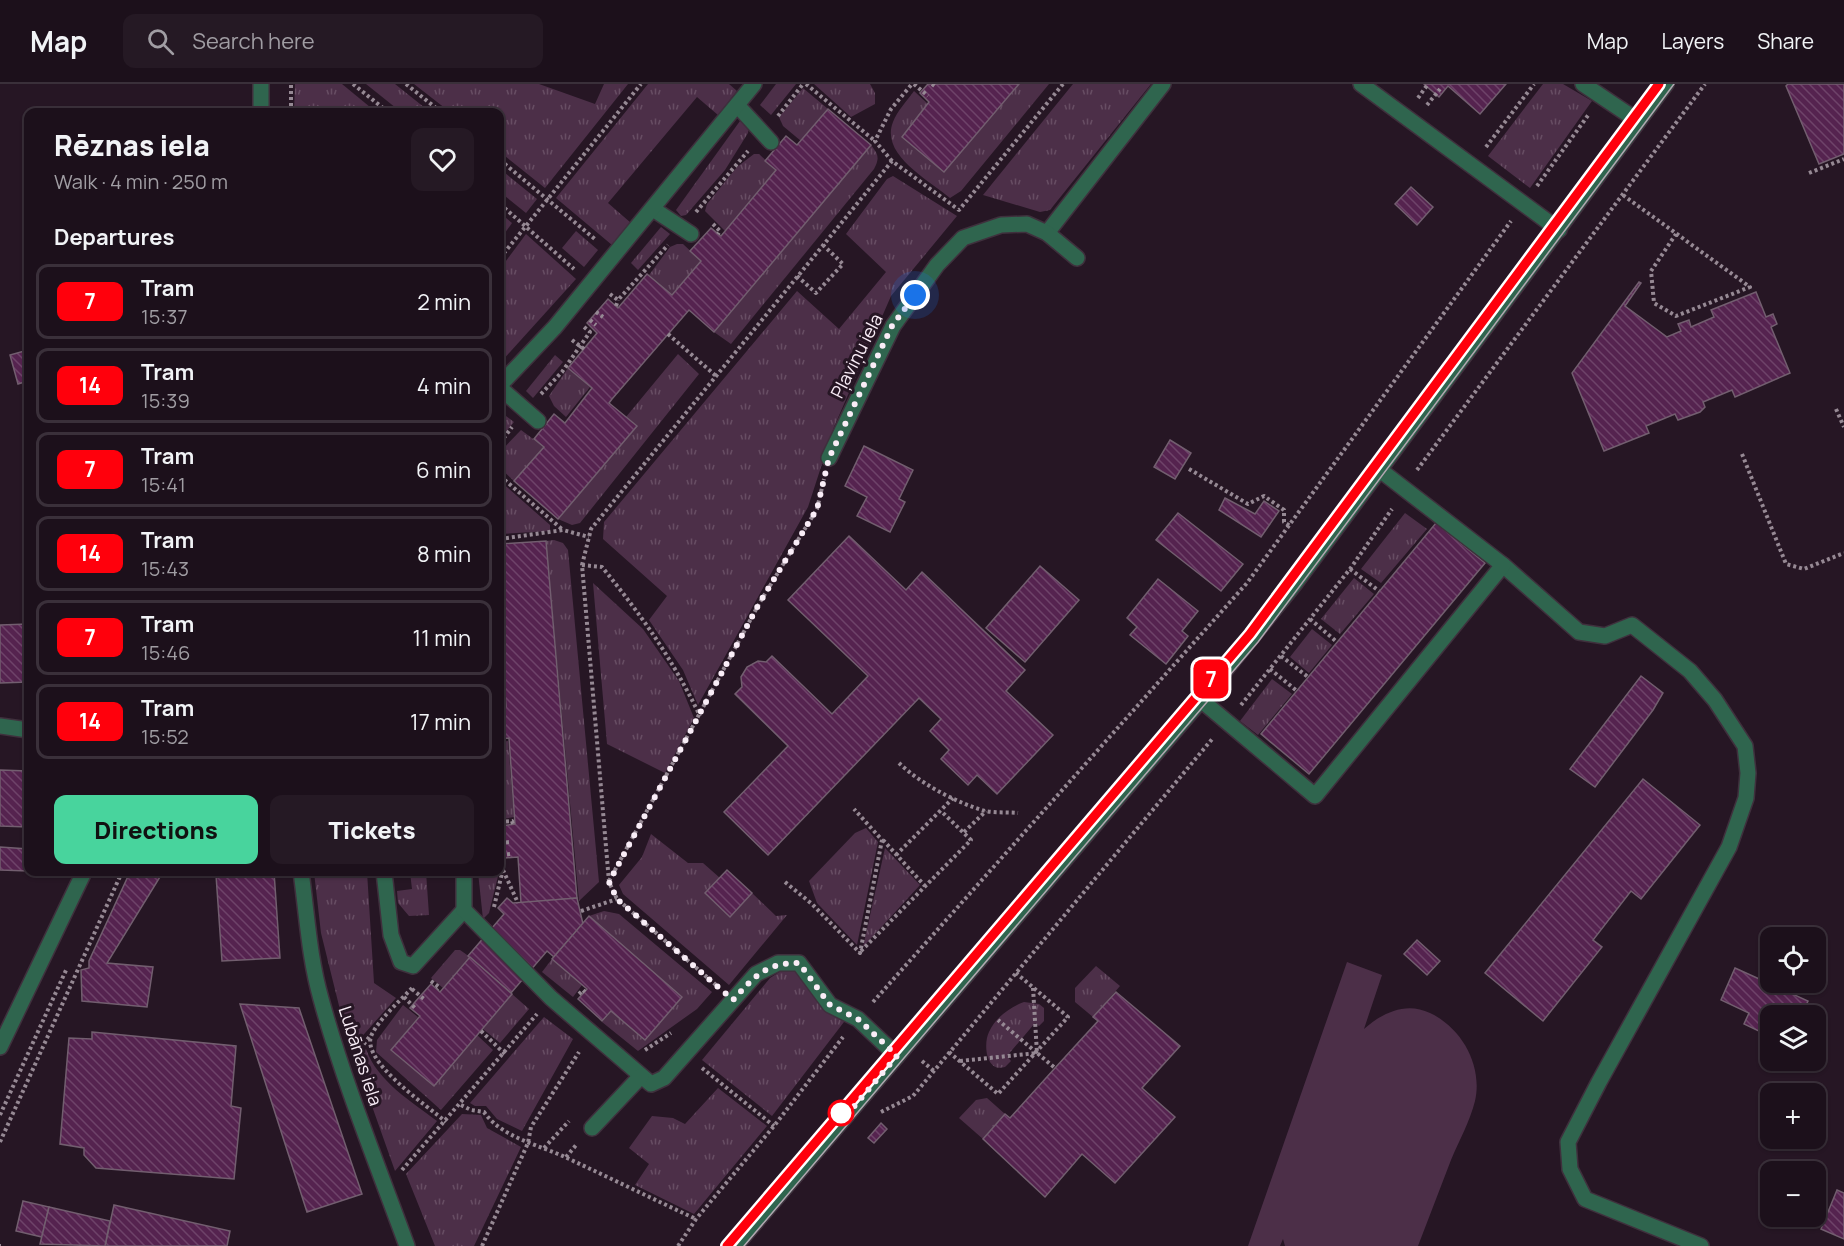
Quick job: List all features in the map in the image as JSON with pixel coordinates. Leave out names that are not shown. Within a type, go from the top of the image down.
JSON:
[{"type":"street","points":[[261,84],[261,108]]},
{"type":"street","points":[[504,383],[591,284],[754,84]]},
{"type":"street","points":[[1047,233],[1162,84]]},
{"type":"street","points":[[1361,84],[1559,230]]},
{"type":"street","points":[[1583,84],[1638,121]]},
{"type":"street","points":[[735,1246],[1202,700],[1296,582],[1666,84]]},
{"type":"street","points":[[737,105],[767,137]]},
{"type":"street","points":[[653,209],[687,232]]},
{"type":"street","name":"Pļaviņu iela","points":[[829,458],[892,326],[937,265],[963,238],[1001,225],[1027,224],[1047,233],[1077,258]]},
{"type":"street","points":[[504,391],[538,421]]},
{"type":"street","points":[[1380,470],[1503,565],[1579,632],[1605,636],[1632,625],[1653,639],[1690,671],[1715,700],[1745,746],[1748,773],[1746,798],[1729,848],[1568,1142],[1570,1169],[1585,1199],[1701,1246]]},
{"type":"street","points":[[1202,700],[1315,796],[1503,565]]},
{"type":"street","points":[[0,726],[24,729]]},
{"type":"street","points":[[0,1047],[82,876]]},
{"type":"street","name":"Lubānas iela","points":[[301,876],[310,948],[321,999],[364,1130],[407,1246]]},
{"type":"street","points":[[384,876],[391,935],[400,962],[413,966],[464,910],[464,876]]},
{"type":"street","points":[[464,910],[551,998],[651,1084],[658,1083],[756,974],[778,963],[799,963],[830,1005],[858,1019],[897,1056]]},
{"type":"street","points":[[592,1128],[641,1076]]},
{"type":"path","points":[[291,84],[291,108]]},
{"type":"path","points":[[353,84],[383,108]]},
{"type":"path","points":[[406,84],[436,108]]},
{"type":"path","points":[[504,253],[640,84]]},
{"type":"path","points":[[616,306],[618,300],[687,232],[767,137],[804,84],[875,141],[892,161],[959,210],[1063,84]]},
{"type":"path","points":[[875,141],[891,109],[913,84],[928,96]]},
{"type":"path","points":[[1414,103],[1428,84]]},
{"type":"path","points":[[1480,155],[1534,84]]},
{"type":"path","points":[[874,1116],[913,1096],[1281,656],[1350,569],[1406,489],[1705,84]]},
{"type":"path","points":[[1423,111],[1440,89]]},
{"type":"path","points":[[678,1246],[696,1219],[774,1126],[858,1019],[1247,583],[1602,95]]},
{"type":"path","points":[[1809,173],[1844,159]]},
{"type":"path","points":[[733,1000],[617,899],[609,882],[582,565],[591,530],[892,161]]},
{"type":"path","points":[[504,163],[640,278]]},
{"type":"path","points":[[1623,195],[1750,287],[1676,316],[1654,303],[1651,271],[1676,234]]},
{"type":"path","points":[[504,207],[591,284]]},
{"type":"path","points":[[797,276],[816,293],[843,264],[823,245]]},
{"type":"path","points":[[600,301],[608,292],[618,300]]},
{"type":"path","points":[[504,438],[525,411],[562,372],[590,332],[581,324],[593,309]]},
{"type":"path","points":[[669,334],[716,376]]},
{"type":"path","points":[[1836,409],[1844,427]]},
{"type":"path","points":[[1742,454],[1786,564],[1804,569],[1844,553]]},
{"type":"path","points":[[609,882],[760,602],[817,509],[829,458]]},
{"type":"path","points":[[1189,469],[1248,504],[1264,496],[1284,510],[1284,522],[1290,526]]},
{"type":"path","points":[[504,479],[563,530]]},
{"type":"path","points":[[504,538],[563,530],[589,537]]},
{"type":"path","points":[[582,565],[602,567],[639,613],[676,666],[700,716]]},
{"type":"path","points":[[1350,569],[1379,591]]},
{"type":"path","points":[[1310,619],[1337,642]]},
{"type":"path","points":[[1281,656],[1308,677]]},
{"type":"path","points":[[1270,669],[1297,691]]},
{"type":"path","points":[[899,763],[911,774],[954,798],[986,811],[1018,813]]},
{"type":"path","points":[[896,855],[954,798]]},
{"type":"path","points":[[854,809],[925,886]]},
{"type":"path","points":[[860,953],[971,840],[941,811]]},
{"type":"path","points":[[964,832],[986,811]]},
{"type":"path","points":[[504,822],[512,821],[513,825]]},
{"type":"path","points":[[860,953],[882,840]]},
{"type":"path","points":[[504,843],[510,842]]},
{"type":"path","points":[[504,855],[511,854]]},
{"type":"path","points":[[504,874],[518,903]]},
{"type":"path","points":[[0,1142],[120,876]]},
{"type":"path","points":[[492,918],[501,876]]},
{"type":"path","points":[[785,882],[812,904],[860,953]]},
{"type":"path","points":[[581,911],[617,899]]},
{"type":"path","points":[[0,1115],[67,967]]},
{"type":"path","points":[[950,1052],[998,1094],[1068,1017],[1016,973]]},
{"type":"path","points":[[418,981],[371,1036],[370,1048],[374,1058],[394,1080],[446,1122]]},
{"type":"path","points":[[1033,987],[1037,1053]]},
{"type":"path","points":[[412,988],[424,999]]},
{"type":"path","points":[[404,997],[417,1009]]},
{"type":"path","points":[[400,1172],[461,1105],[551,998]]},
{"type":"path","points":[[998,1020],[1055,1068]]},
{"type":"path","points":[[480,1031],[505,1054]]},
{"type":"path","points":[[638,1054],[673,1032]]},
{"type":"path","points":[[482,1246],[528,1143],[531,1127],[591,1034]]},
{"type":"path","points":[[960,1061],[1037,1053]]},
{"type":"path","points":[[685,1054],[774,1126]]},
{"type":"path","points":[[461,1105],[471,1110],[484,1112],[496,1125],[528,1143],[554,1152],[696,1219]]},
{"type":"green space","points":[[295,84],[342,84],[371,108],[294,108]]},
{"type":"green space","points":[[366,84],[395,84],[425,108],[396,108]]},
{"type":"green space","points":[[414,84],[539,84],[595,104],[604,84],[628,84],[545,188],[504,155],[504,108],[445,108]]},
{"type":"green space","points":[[648,84],[729,84],[737,91],[718,115],[697,97],[608,203],[631,223],[612,245],[556,198]]},
{"type":"green space","points":[[776,84],[796,84],[771,115],[760,105]]},
{"type":"green space","points":[[814,84],[870,84],[875,93],[875,104],[851,117]]},
{"type":"green space","points":[[1019,84],[1049,84],[961,191],[950,198],[909,166],[893,145],[891,134],[893,122],[914,91],[928,104],[902,137]]},
{"type":"green space","points":[[1073,84],[1151,84],[1050,210],[1040,212],[983,195]]},
{"type":"green space","points":[[1543,84],[1563,84],[1592,101],[1530,188],[1488,156]]},
{"type":"green space","points":[[803,88],[828,109],[801,141],[783,126],[779,117]]},
{"type":"green space","points":[[740,121],[749,127],[748,133],[725,170],[686,215],[681,216],[676,210]]},
{"type":"green space","points":[[871,145],[877,156],[874,169],[731,344],[714,332]]},
{"type":"green space","points":[[754,154],[759,154],[776,170],[725,231],[705,211],[707,204],[737,167]]},
{"type":"green space","points":[[504,172],[537,199],[526,213],[504,195]]},
{"type":"green space","points":[[893,176],[957,216],[891,296],[834,427],[808,507],[698,705],[683,670],[649,620],[667,596],[603,539],[604,522],[797,291],[839,329],[886,272],[846,234],[887,179]]},
{"type":"green space","points":[[504,216],[512,223],[504,234]]},
{"type":"green space","points":[[661,227],[670,234],[638,270],[631,263]]},
{"type":"green space","points":[[576,231],[598,250],[584,267],[562,248]]},
{"type":"green space","points":[[526,234],[576,279],[504,359],[504,264]]},
{"type":"green space","points":[[683,244],[701,261],[672,295],[649,275],[670,247]]},
{"type":"green space","points":[[678,354],[699,374],[580,523],[572,525],[558,519],[637,426],[626,417]]},
{"type":"green space","points":[[555,355],[563,362],[533,398],[526,391]]},
{"type":"green space","points":[[568,368],[590,387],[566,417],[554,406],[549,396]]},
{"type":"green space","points":[[506,416],[514,422],[504,434]]},
{"type":"green space","points":[[521,430],[544,447],[514,481],[504,472],[504,448]]},
{"type":"green space","points":[[504,485],[550,525],[550,531],[504,534]]},
{"type":"green space","points":[[1405,513],[1427,529],[1381,583],[1361,569]]},
{"type":"green space","points":[[554,540],[563,543],[568,550],[599,882],[579,901],[546,541]]},
{"type":"green space","points":[[1354,578],[1374,594],[1340,634],[1321,619]]},
{"type":"green space","points":[[593,583],[643,629],[679,681],[694,718],[665,773],[607,744]]},
{"type":"green space","points":[[1312,629],[1332,645],[1309,673],[1290,657]]},
{"type":"green space","points":[[1272,679],[1292,694],[1258,735],[1240,721]]},
{"type":"green space","points":[[508,741],[514,817],[504,819],[504,742]]},
{"type":"green space","points":[[866,828],[878,842],[857,945],[817,903],[809,881],[855,833]]},
{"type":"green space","points":[[651,834],[688,863],[703,863],[720,878],[730,916],[752,893],[776,916],[787,915],[729,985],[623,894],[619,885],[642,857]]},
{"type":"green space","points":[[885,848],[920,885],[863,947]]},
{"type":"green space","points":[[314,876],[367,876],[374,983],[396,998],[350,1050],[321,933]]},
{"type":"green space","points":[[410,876],[426,876],[429,915],[409,916],[398,903],[397,891],[412,889]]},
{"type":"green space","points":[[478,876],[498,876],[489,913],[483,919]]},
{"type":"green space","points":[[604,911],[619,914],[712,992],[697,1009],[638,1051],[602,1022],[612,1011],[589,916]]},
{"type":"green space","points":[[455,950],[460,950],[470,957],[443,988],[431,978]]},
{"type":"green space","points":[[552,959],[582,985],[573,997],[542,972]]},
{"type":"green space","points":[[1347,962],[1382,975],[1364,1029],[1395,1010],[1412,1008],[1430,1013],[1452,1028],[1460,1038],[1468,1050],[1476,1075],[1477,1088],[1470,1116],[1418,1246],[1285,1246],[1283,1239],[1280,1246],[1248,1246]]},
{"type":"green space","points":[[1096,966],[1120,986],[1093,1017],[1075,1002],[1075,988]]},
{"type":"green space","points":[[797,968],[847,1018],[772,1116],[702,1060],[770,978],[784,969]]},
{"type":"green space","points":[[512,994],[529,1009],[500,1043],[483,1029]]},
{"type":"green space","points":[[1024,1002],[1039,1004],[1044,1008],[1044,1021],[1039,1026],[1035,1023],[1007,1056],[1011,1061],[1005,1067],[994,1066],[986,1050],[989,1032],[1004,1014]]},
{"type":"green space","points":[[403,1005],[418,1017],[391,1050],[434,1086],[477,1035],[493,1050],[441,1110],[376,1052],[377,1040]]},
{"type":"green space","points":[[544,1017],[573,1039],[522,1131],[497,1119],[486,1106],[475,1106],[470,1103]]},
{"type":"green space","points":[[366,1049],[371,1061],[387,1081],[437,1121],[395,1171],[356,1061]]},
{"type":"green space","points":[[718,1088],[767,1126],[694,1214],[635,1185],[649,1164],[629,1148],[652,1116],[673,1118],[685,1124]]},
{"type":"green space","points":[[987,1098],[1005,1114],[983,1139],[959,1118],[976,1100]]},
{"type":"green space","points":[[462,1114],[481,1115],[487,1128],[521,1147],[474,1246],[435,1246],[406,1174]]},
{"type":"building","points":[[928,84],[1019,84],[944,172],[902,137],[929,102],[920,93]]},
{"type":"building","points":[[1424,84],[1506,84],[1480,114],[1448,86],[1439,97]]},
{"type":"building","points":[[1788,84],[1844,84],[1844,154],[1819,164],[1786,86]]},
{"type":"building","points":[[828,109],[871,145],[714,332],[689,310],[612,399],[609,403],[637,426],[558,519],[514,481],[544,447],[534,439],[554,414],[565,423],[592,388],[568,368],[597,333],[587,323],[608,299],[618,308],[647,274],[672,295],[701,261],[690,251],[711,228],[721,236],[776,170],[765,161],[786,136],[797,145]]},
{"type":"building","points":[[1411,187],[1433,207],[1417,225],[1395,204]]},
{"type":"building","points":[[1639,282],[1641,283],[1625,306],[1667,337],[1681,331],[1678,324],[1689,320],[1691,327],[1714,317],[1711,310],[1756,292],[1766,317],[1773,314],[1777,324],[1771,327],[1790,373],[1735,397],[1732,390],[1703,402],[1705,407],[1700,412],[1678,420],[1675,414],[1646,426],[1649,433],[1604,451],[1572,373]]},
{"type":"building","points":[[24,351],[24,382],[18,384],[10,355]]},
{"type":"building","points":[[1170,440],[1191,453],[1175,479],[1154,467]]},
{"type":"building","points":[[864,446],[913,470],[899,499],[905,502],[890,532],[857,516],[867,497],[845,486]]},
{"type":"building","points":[[1225,498],[1255,514],[1264,501],[1279,511],[1261,537],[1219,510]]},
{"type":"building","points":[[1178,513],[1243,564],[1221,591],[1156,540]]},
{"type":"building","points":[[1436,523],[1485,563],[1309,774],[1261,734]]},
{"type":"building","points":[[849,536],[906,590],[922,572],[1025,670],[1006,691],[1053,735],[997,794],[977,775],[968,785],[941,759],[949,750],[930,731],[941,719],[919,698],[768,855],[724,812],[788,746],[735,694],[742,687],[741,677],[747,667],[758,661],[766,662],[772,656],[832,714],[868,676],[788,600]]},
{"type":"building","points":[[546,541],[577,898],[521,903],[518,857],[505,858],[504,826],[515,824],[509,738],[504,739],[504,706],[506,706],[504,544]]},
{"type":"building","points":[[1040,566],[1079,600],[1025,662],[986,628]]},
{"type":"building","points":[[1158,579],[1198,611],[1182,631],[1188,636],[1166,664],[1130,635],[1137,627],[1127,618]]},
{"type":"building","points":[[24,624],[24,682],[0,683],[0,625]]},
{"type":"building","points":[[1641,676],[1663,693],[1653,710],[1595,787],[1570,769]]},
{"type":"building","points":[[0,770],[24,771],[24,827],[0,826]]},
{"type":"building","points":[[1643,779],[1700,825],[1641,899],[1631,891],[1593,940],[1602,947],[1543,1021],[1485,973]]},
{"type":"building","points":[[0,847],[24,849],[24,871],[0,870]]},
{"type":"building","points":[[727,870],[752,893],[730,917],[705,893]]},
{"type":"building","points":[[128,876],[161,876],[107,963],[153,967],[147,1007],[82,1001],[81,970],[89,968],[89,961]]},
{"type":"building","points":[[216,876],[274,876],[280,958],[222,961]]},
{"type":"building","points":[[507,898],[513,903],[577,898],[583,924],[554,957],[547,951],[511,993],[468,956],[504,914],[498,908]]},
{"type":"building","points":[[589,916],[682,997],[645,1040],[611,1011],[602,1021],[578,999],[587,989],[552,959]]},
{"type":"building","points":[[1417,940],[1440,961],[1427,975],[1404,954]]},
{"type":"building","points":[[470,957],[512,994],[434,1086],[391,1050],[420,1016],[410,1008],[415,1002],[431,984],[440,992]]},
{"type":"building","points":[[1735,968],[1760,979],[1760,993],[1790,993],[1808,1001],[1806,1005],[1760,1005],[1760,1032],[1744,1024],[1749,1013],[1721,1000]]},
{"type":"building","points":[[1116,992],[1180,1046],[1142,1088],[1175,1117],[1115,1183],[1082,1154],[1045,1197],[983,1139],[1005,1114],[1010,1118],[1098,1021],[1093,1017]]},
{"type":"building","points":[[240,1004],[299,1008],[362,1194],[307,1212]]},
{"type":"building","points":[[92,1032],[236,1046],[231,1106],[241,1108],[234,1179],[96,1168],[84,1155],[84,1148],[60,1144],[69,1038],[92,1039]]},
{"type":"building","points":[[881,1123],[887,1129],[874,1143],[868,1138]]},
{"type":"building","points":[[1837,1190],[1844,1193],[1844,1239],[1821,1229],[1826,1227],[1826,1217]]},
{"type":"building","points":[[23,1201],[49,1207],[42,1237],[16,1231]]},
{"type":"building","points":[[114,1205],[230,1231],[227,1246],[105,1246]]},
{"type":"building","points":[[49,1207],[110,1221],[105,1246],[40,1244]]},
{"type":"tram line","points":[[727,1246],[1250,634],[1659,84]]},
{"type":"tram line","name":"7","points":[[727,1246],[1250,634],[1659,84]]},
{"type":"tram line","points":[[744,1246],[1258,642],[1674,84]]},
{"type":"route","points":[[841,1113],[840,1123],[897,1056],[893,1052],[858,1019],[830,1005],[799,963],[778,963],[756,974],[733,1000],[666,939],[617,899],[609,882],[615,868],[641,827],[760,602],[817,509],[829,458],[892,326],[915,295]]}]
